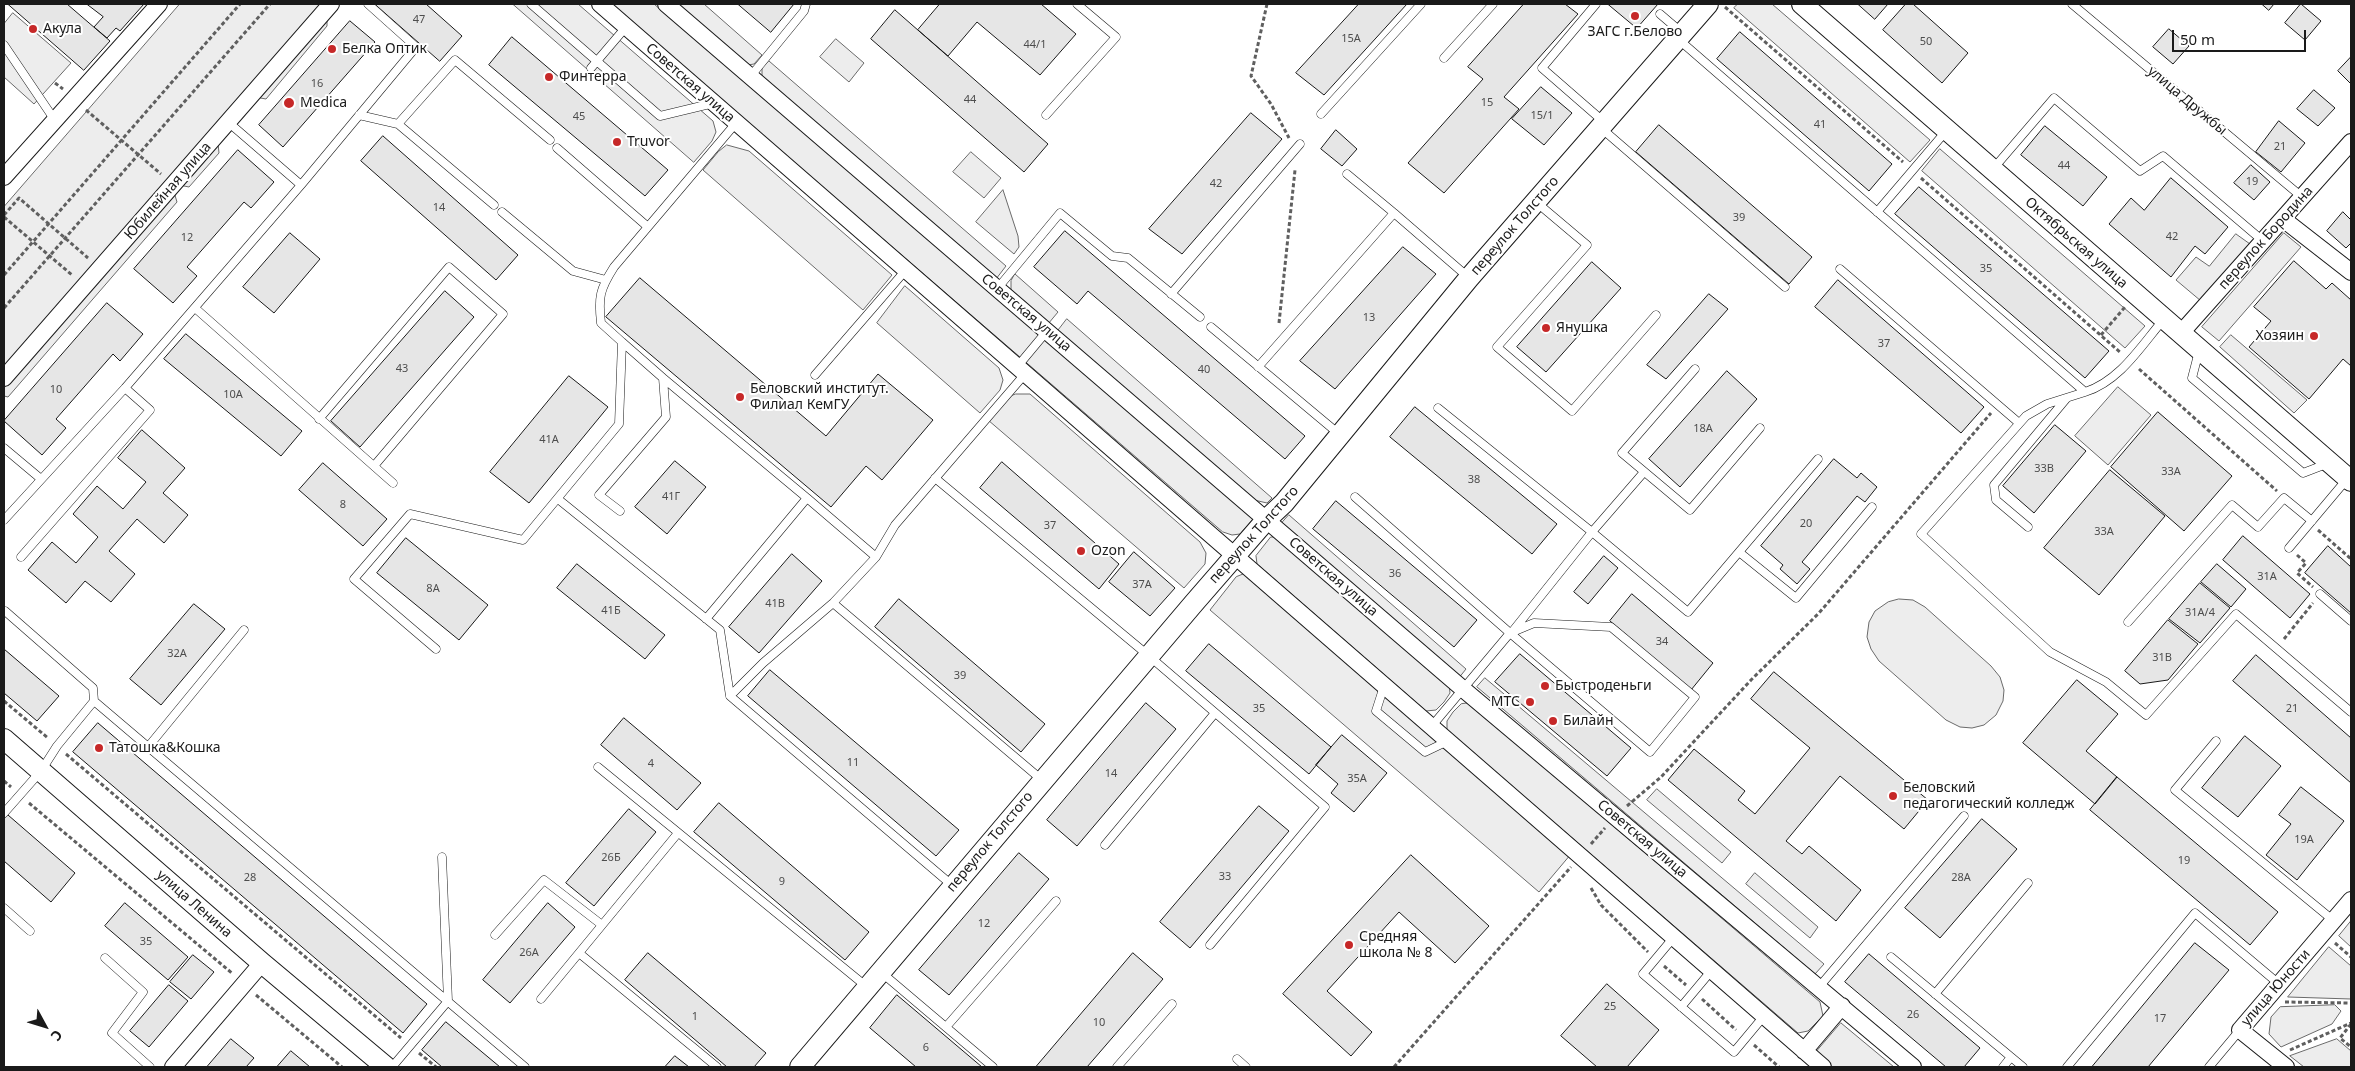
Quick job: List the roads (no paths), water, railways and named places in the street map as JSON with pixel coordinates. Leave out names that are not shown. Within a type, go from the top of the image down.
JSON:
[{"type":"street","points":[[4,177],[159,4]]},
{"type":"street","name":"Юбилейная улица","points":[[4,378],[331,4]]},
{"type":"street","name":"Советская улица","points":[[600,4],[1431,727],[1581,855],[1822,1067]]},
{"type":"street","name":"Советская улица","points":[[666,4],[1463,689],[1913,1067]]},
{"type":"street","name":"переулок Толстого","points":[[800,1067],[882,973],[1042,780],[1234,556],[1284,503],[1470,278],[1708,4]]},
{"type":"street","name":"Октябрьская улица","points":[[1802,4],[2180,334],[2350,479]]},
{"type":"street","name":"переулок Бородина","points":[[2180,334],[2351,142]]},
{"type":"street","points":[[2283,218],[2351,272]]},
{"type":"street","name":"улица Ленина","points":[[4,740],[262,963],[386,1067]]},
{"type":"street","name":"улица Юности","points":[[2280,1062],[2240,1030],[2351,900]]},
{"type":"street","points":[[173,1067],[262,963]]},
{"type":"street","points":[[1804,1051],[1842,1006]]},
{"type":"lane","points":[[4,520],[125,388],[301,185],[416,47],[368,4]]},
{"type":"lane","points":[[530,4],[594,65],[660,116],[714,103]]},
{"type":"lane","points":[[750,77],[804,11],[806,4]]},
{"type":"lane","points":[[1046,115],[1116,38],[1077,4]]},
{"type":"lane","points":[[1321,114],[1421,4]]},
{"type":"lane","points":[[1444,58],[1493,4]]},
{"type":"lane","points":[[1596,4],[1542,68],[1602,125],[1785,287]]},
{"type":"lane","name":"улица Дружбы","points":[[2072,4],[2302,197]]},
{"type":"lane","points":[[1660,14],[1680,36],[1877,212],[2085,392]]},
{"type":"lane","points":[[594,65],[626,27]]},
{"type":"lane","points":[[4,46],[54,119]]},
{"type":"lane","points":[[398,124],[455,60],[550,140]]},
{"type":"lane","points":[[1992,170],[2054,98],[2140,171],[2163,156],[2263,241]]},
{"type":"lane","points":[[359,115],[398,124],[494,205]]},
{"type":"lane","points":[[228,122],[301,185]]},
{"type":"lane","points":[[736,123],[606,280],[598,301],[601,323],[663,378],[876,557]]},
{"type":"lane","points":[[1877,212],[1947,130]]},
{"type":"lane","points":[[1172,294],[1296,145]]},
{"type":"lane","points":[[558,148],[648,227]]},
{"type":"lane","points":[[1347,174],[1470,278]]},
{"type":"lane","points":[[1536,202],[1587,245],[1497,347],[1572,412],[1656,315]]},
{"type":"lane","points":[[502,212],[573,271],[606,280]]},
{"type":"lane","points":[[997,289],[1060,213],[1112,256],[1128,258],[1200,317]]},
{"type":"lane","points":[[1258,367],[1394,213]]},
{"type":"lane","points":[[320,419],[449,267],[503,314],[374,466]]},
{"type":"lane","points":[[1840,269],[2019,423]]},
{"type":"lane","points":[[815,375],[906,270]]},
{"type":"lane","points":[[194,308],[393,483]]},
{"type":"lane","points":[[2164,319],[2129,360],[2106,383],[2039,408],[2019,423],[1921,534],[2050,652],[2106,682],[2146,715],[2236,614],[2351,712]]},
{"type":"lane","points":[[1212,327],[1340,436]]},
{"type":"lane","points":[[730,696],[763,663],[833,603],[876,557],[895,525],[1021,370],[1047,331]]},
{"type":"lane","points":[[436,649],[354,579],[410,514],[523,540],[619,424],[622,342]]},
{"type":"lane","points":[[1695,369],[1622,453],[1690,510],[1760,428]]},
{"type":"lane","points":[[620,511],[599,495],[666,417],[663,378]]},
{"type":"lane","points":[[21,557],[150,410],[125,388]]},
{"type":"lane","points":[[2028,527],[1996,500],[1994,485],[2067,398]]},
{"type":"lane","points":[[1438,408],[1688,612],[1818,459]]},
{"type":"lane","points":[[4,448],[41,479]]},
{"type":"lane","points":[[1431,727],[1644,472]]},
{"type":"lane","points":[[935,478],[1149,656],[1325,807],[1210,945]]},
{"type":"lane","points":[[2289,548],[2350,479]]},
{"type":"lane","points":[[1355,497],[1510,633],[1650,752],[1695,697],[1611,627],[1534,623],[1510,633]]},
{"type":"lane","points":[[706,619],[807,498]]},
{"type":"lane","points":[[2128,622],[2232,505],[2258,527],[2284,498],[2312,521]]},
{"type":"lane","points":[[558,499],[720,630],[730,696],[953,886]]},
{"type":"lane","points":[[1739,552],[1796,598],[1872,507]]},
{"type":"lane","points":[[2320,594],[2351,621]]},
{"type":"lane","points":[[833,603],[1042,780]]},
{"type":"lane","points":[[4,611],[93,688],[94,701],[57,746],[41,771],[4,813]]},
{"type":"lane","points":[[148,747],[244,630]]},
{"type":"lane","points":[[1384,686],[1376,711],[1425,752],[1448,741]]},
{"type":"lane","points":[[94,701],[525,1067]]},
{"type":"lane","points":[[1105,845],[1215,713]]},
{"type":"lane","points":[[2216,741],[2175,790],[2334,921]]},
{"type":"lane","points":[[598,767],[868,988]]},
{"type":"lane","points":[[1819,987],[1964,816]]},
{"type":"lane","points":[[541,999],[678,833]]},
{"type":"lane","points":[[392,1067],[448,1001],[442,857]]},
{"type":"lane","points":[[495,935],[544,880],[602,924]]},
{"type":"lane","points":[[1935,994],[2028,884]]},
{"type":"lane","points":[[946,1027],[1056,901]]},
{"type":"lane","points":[[4,908],[30,931]]},
{"type":"lane","points":[[2067,1067],[2195,913],[2279,984]]},
{"type":"lane","points":[[1674,937],[1643,974],[1734,1052],[1764,1016]]},
{"type":"lane","points":[[579,953],[717,1067]]},
{"type":"lane","points":[[1891,957],[2023,1067]]},
{"type":"lane","points":[[105,958],[144,992],[112,1033],[146,1066]]},
{"type":"lane","points":[[1681,1007],[1712,970]]},
{"type":"lane","points":[[882,973],[993,1067]]},
{"type":"lane","points":[[1117,1067],[1172,1004]]},
{"type":"lane","points":[[2209,1067],[2240,1030]]},
{"type":"lane","points":[[2003,1067],[2011,1057]]},
{"type":"lane","points":[[1237,1059],[1246,1067]]},
{"type":"place","name":"ЗАГС г.Белово","points":[[1635,16]]},
{"type":"place","name":"Акула","points":[[33,29]]},
{"type":"place","name":"Белка Оптик","points":[[332,49]]},
{"type":"place","name":"Финтерра","points":[[549,77]]},
{"type":"place","name":"Mеdica","points":[[289,103]]},
{"type":"place","name":"Truvor","points":[[617,142]]},
{"type":"place","name":"Янушка","points":[[1546,328]]},
{"type":"place","name":"Хозяин","points":[[2314,336]]},
{"type":"place","name":"Беловский институт. Филиал КемГУ","points":[[740,397]]},
{"type":"place","name":"Ozon","points":[[1081,551]]},
{"type":"place","name":"Быстроденьги","points":[[1545,686]]},
{"type":"place","name":"МТС","points":[[1530,702]]},
{"type":"place","name":"Билайн","points":[[1553,721]]},
{"type":"place","name":"Татошка&Кошка","points":[[99,748]]},
{"type":"place","name":"Беловский педагогический колледж","points":[[1893,796]]},
{"type":"place","name":"Средняя школа № 8","points":[[1349,945]]}]
